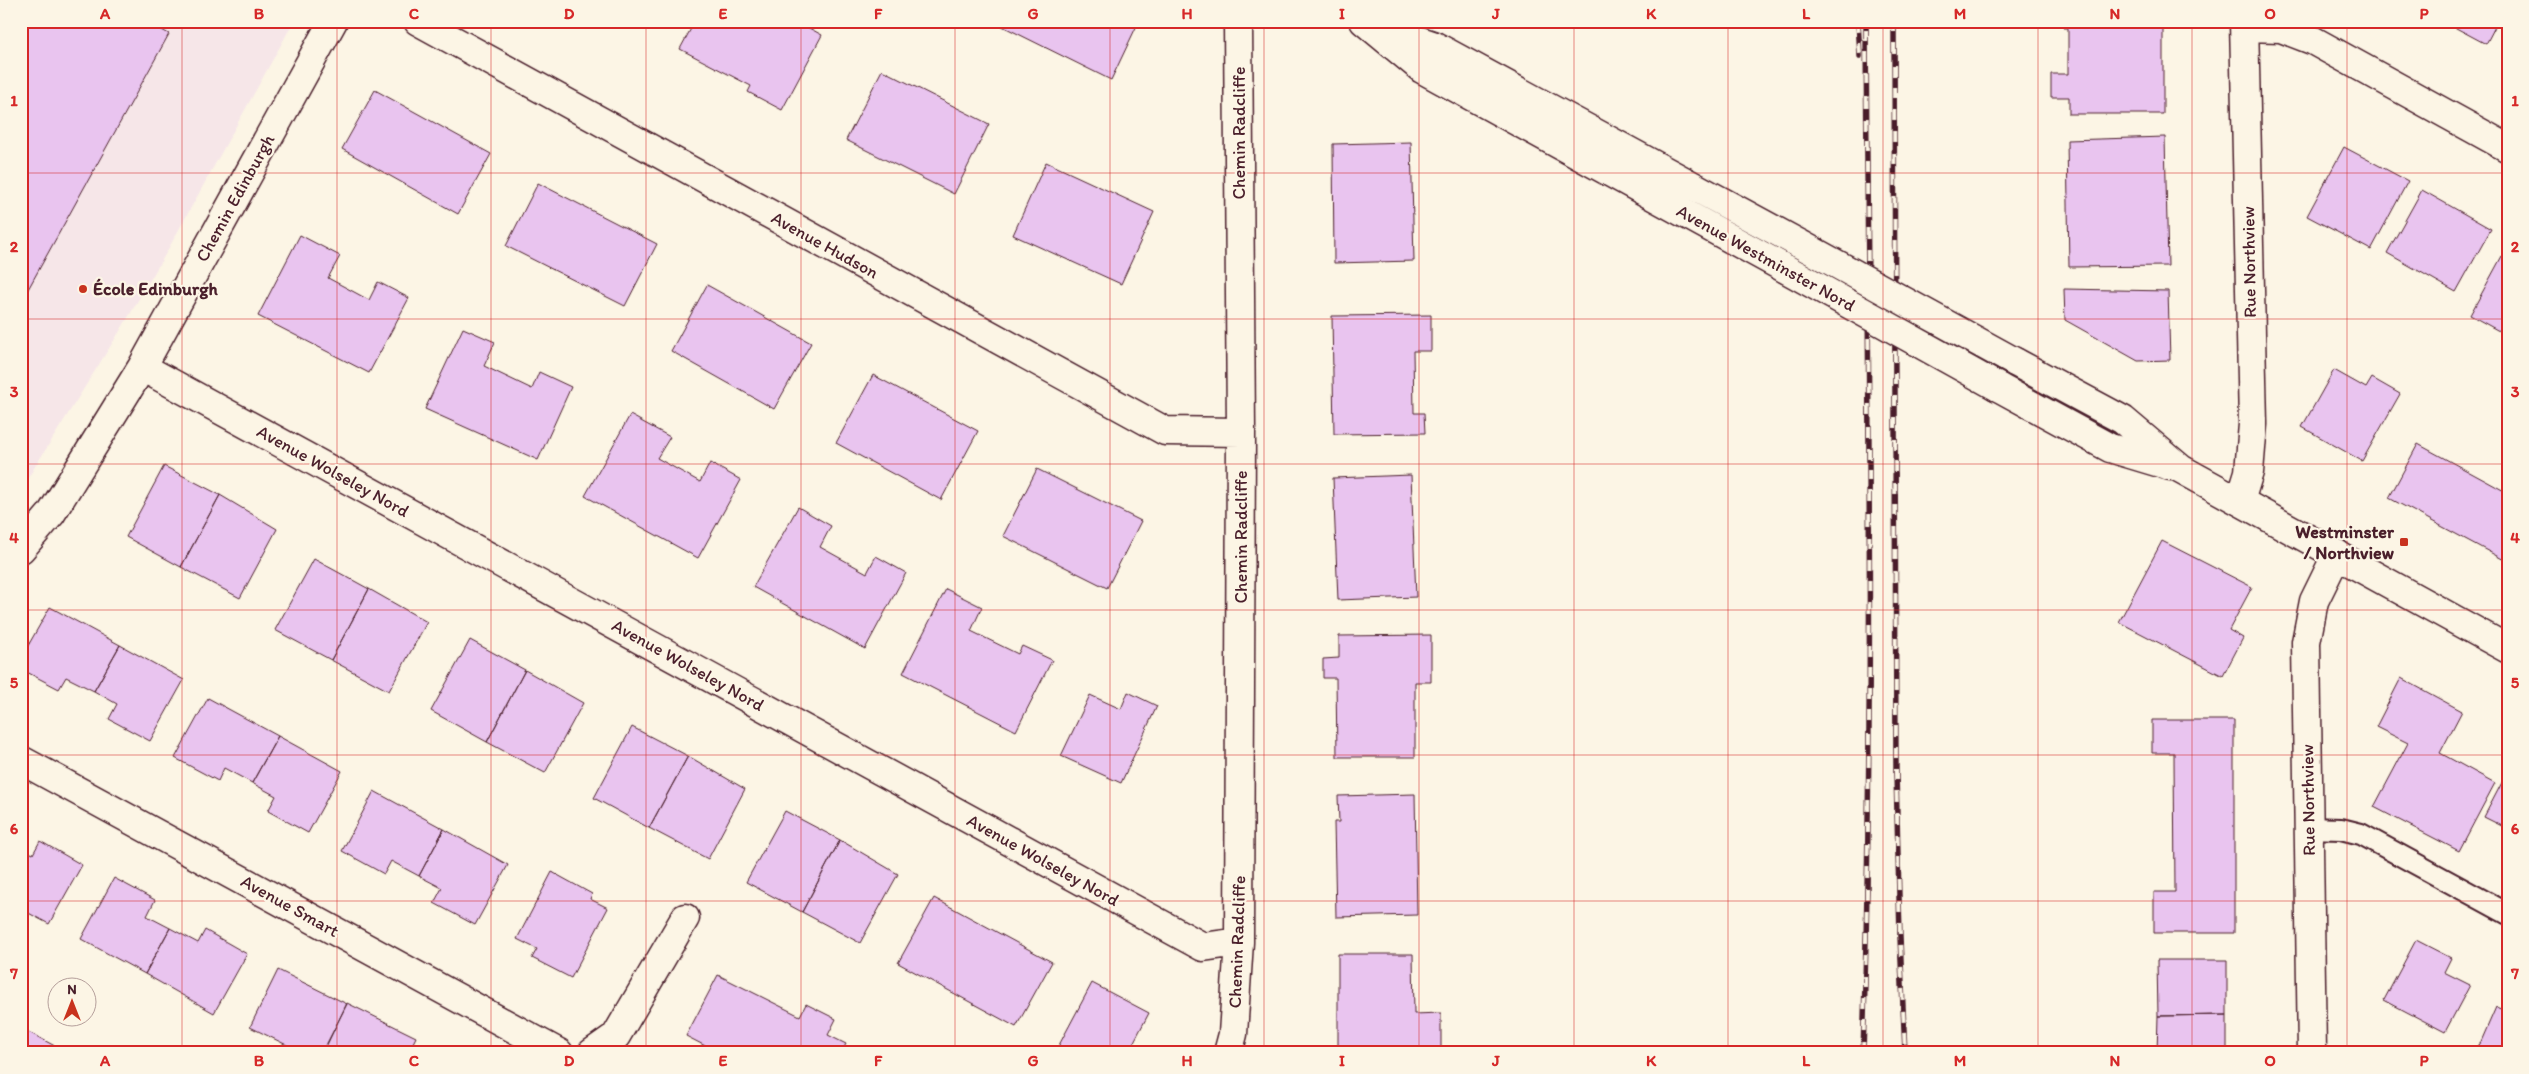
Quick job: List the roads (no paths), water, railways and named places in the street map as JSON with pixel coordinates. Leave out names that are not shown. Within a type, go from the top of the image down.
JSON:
[{"type":"street","name":"Chemin Edinburgh","points":[[21,549],[51,514],[142,366],[333,21]]},
{"type":"street","name":"Avenue Hudson","points":[[418,21],[1165,431],[1242,432]]},
{"type":"street","name":"Chemin Radcliffe","points":[[1228,1053],[1233,1034],[1238,942],[1242,432],[1238,21]]},
{"type":"street","name":"Avenue Westminster Nord","points":[[1364,21],[1435,46],[2123,420],[2181,469],[2508,649]]},
{"type":"street","name":"Avenue Westminster Nord","points":[[1364,21],[1422,68],[2110,448],[2181,469]]},
{"type":"street","points":[[2244,24],[2281,28],[2312,40],[2508,148]]},
{"type":"street","name":"Rue Northview","points":[[2240,501],[2249,472],[2253,424],[2244,24]]},
{"type":"street","name":"Avenue Wolseley Nord","points":[[142,366],[1203,947],[1238,942]]},
{"type":"street","name":"Rue Northview","points":[[2312,1053],[2306,642],[2314,601],[2337,554]]},
{"type":"street","name":"Avenue Smart","points":[[21,760],[559,1053]]},
{"type":"street","points":[[592,1053],[616,1036],[685,918]]},
{"type":"lane","points":[[2308,828],[2341,829],[2361,834],[2508,914]]},
{"type":"railway","points":[[1858,21],[1860,56]]},
{"type":"railway","points":[[1863,1053],[1869,666],[1866,21]]},
{"type":"railway","points":[[1894,21],[1896,773],[1905,1053]]},
{"type":"place","name":"École Edinburgh","points":[[83,289]]},
{"type":"place","name":"Westminster / Northview","points":[[2404,542]]}]
